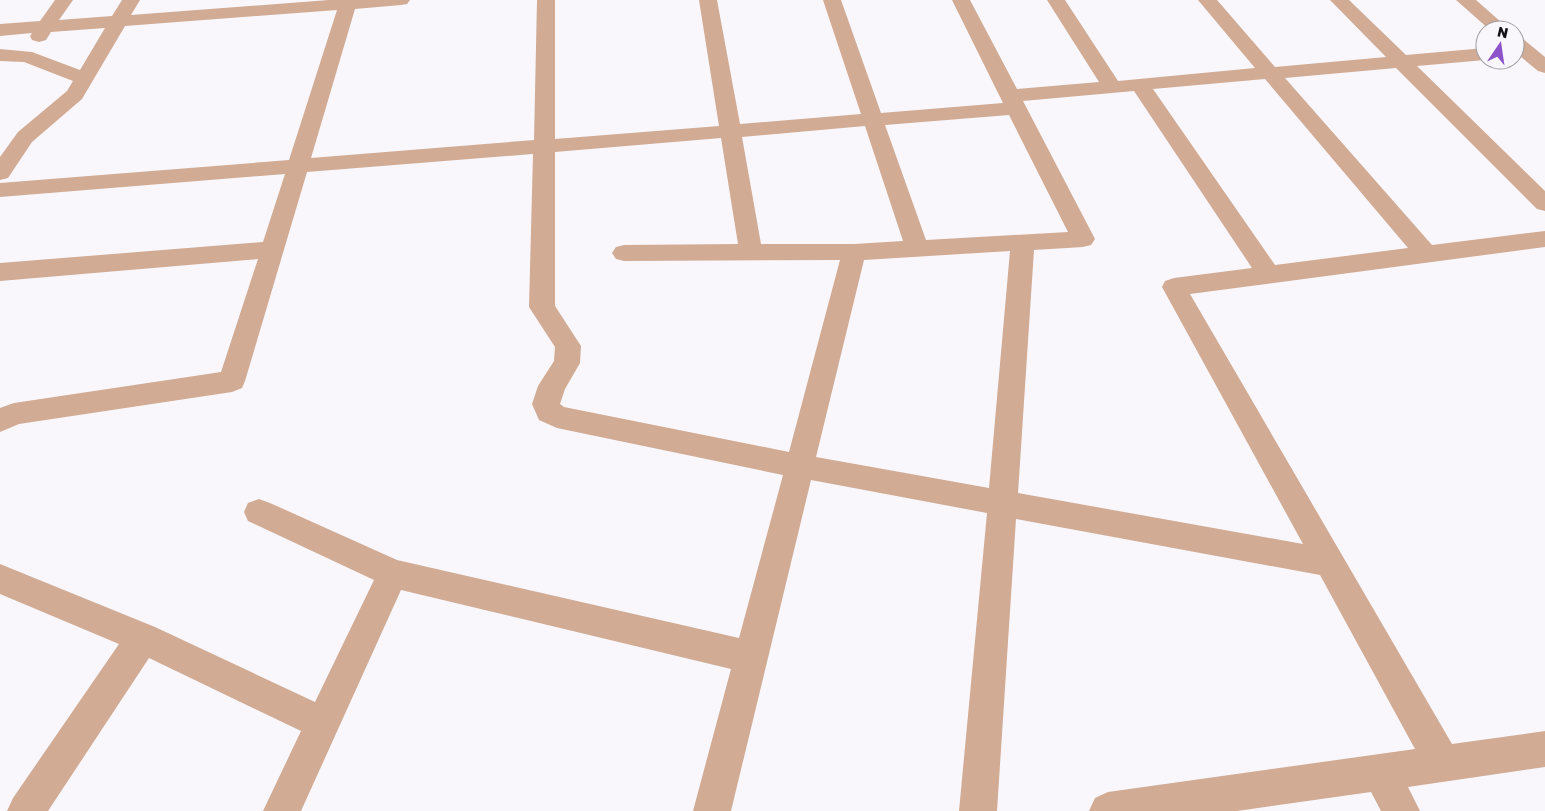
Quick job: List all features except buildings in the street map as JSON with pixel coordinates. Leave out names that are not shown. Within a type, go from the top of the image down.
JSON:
[{"type":"street","points":[[25,56],[64,0]]},
{"type":"street","points":[[0,173],[25,137],[75,95],[131,0]]},
{"type":"street","points":[[0,30],[348,2],[400,0]]},
{"type":"street","points":[[546,0],[542,307],[568,346],[567,363],[552,386],[546,404],[549,412],[557,417],[799,466],[1330,563]]},
{"type":"street","points":[[708,0],[751,252]]},
{"type":"street","points":[[832,0],[917,248]]},
{"type":"street","points":[[624,253],[854,252],[1083,239],[961,0]]},
{"type":"street","points":[[1056,0],[1112,87]]},
{"type":"street","points":[[1207,0],[1426,254]]},
{"type":"street","points":[[1339,0],[1545,204]]},
{"type":"street","points":[[1465,0],[1489,20]]},
{"type":"street","points":[[0,421],[14,414],[232,381],[348,2]]},
{"type":"street","points":[[1525,48],[1545,49]]},
{"type":"street","points":[[1525,53],[1545,67]]},
{"type":"street","points":[[0,55],[25,56],[42,61],[84,79]]},
{"type":"street","points":[[0,190],[873,119],[1013,102],[1112,87],[1475,55]]},
{"type":"street","points":[[1140,85],[1269,275]]},
{"type":"street","points":[[1443,764],[1174,287],[1545,239]]},
{"type":"street","points":[[978,811],[1023,242]]},
{"type":"street","points":[[0,272],[273,249]]},
{"type":"street","points":[[712,811],[854,252]]},
{"type":"street","points":[[259,512],[393,574],[751,657]]},
{"type":"street","points":[[282,811],[393,574]]},
{"type":"street","points":[[0,579],[142,638],[322,723]]},
{"type":"street","points":[[26,811],[142,638]]},
{"type":"street","points":[[1108,811],[1545,749]]},
{"type":"street","points":[[1380,772],[1401,811]]}]
